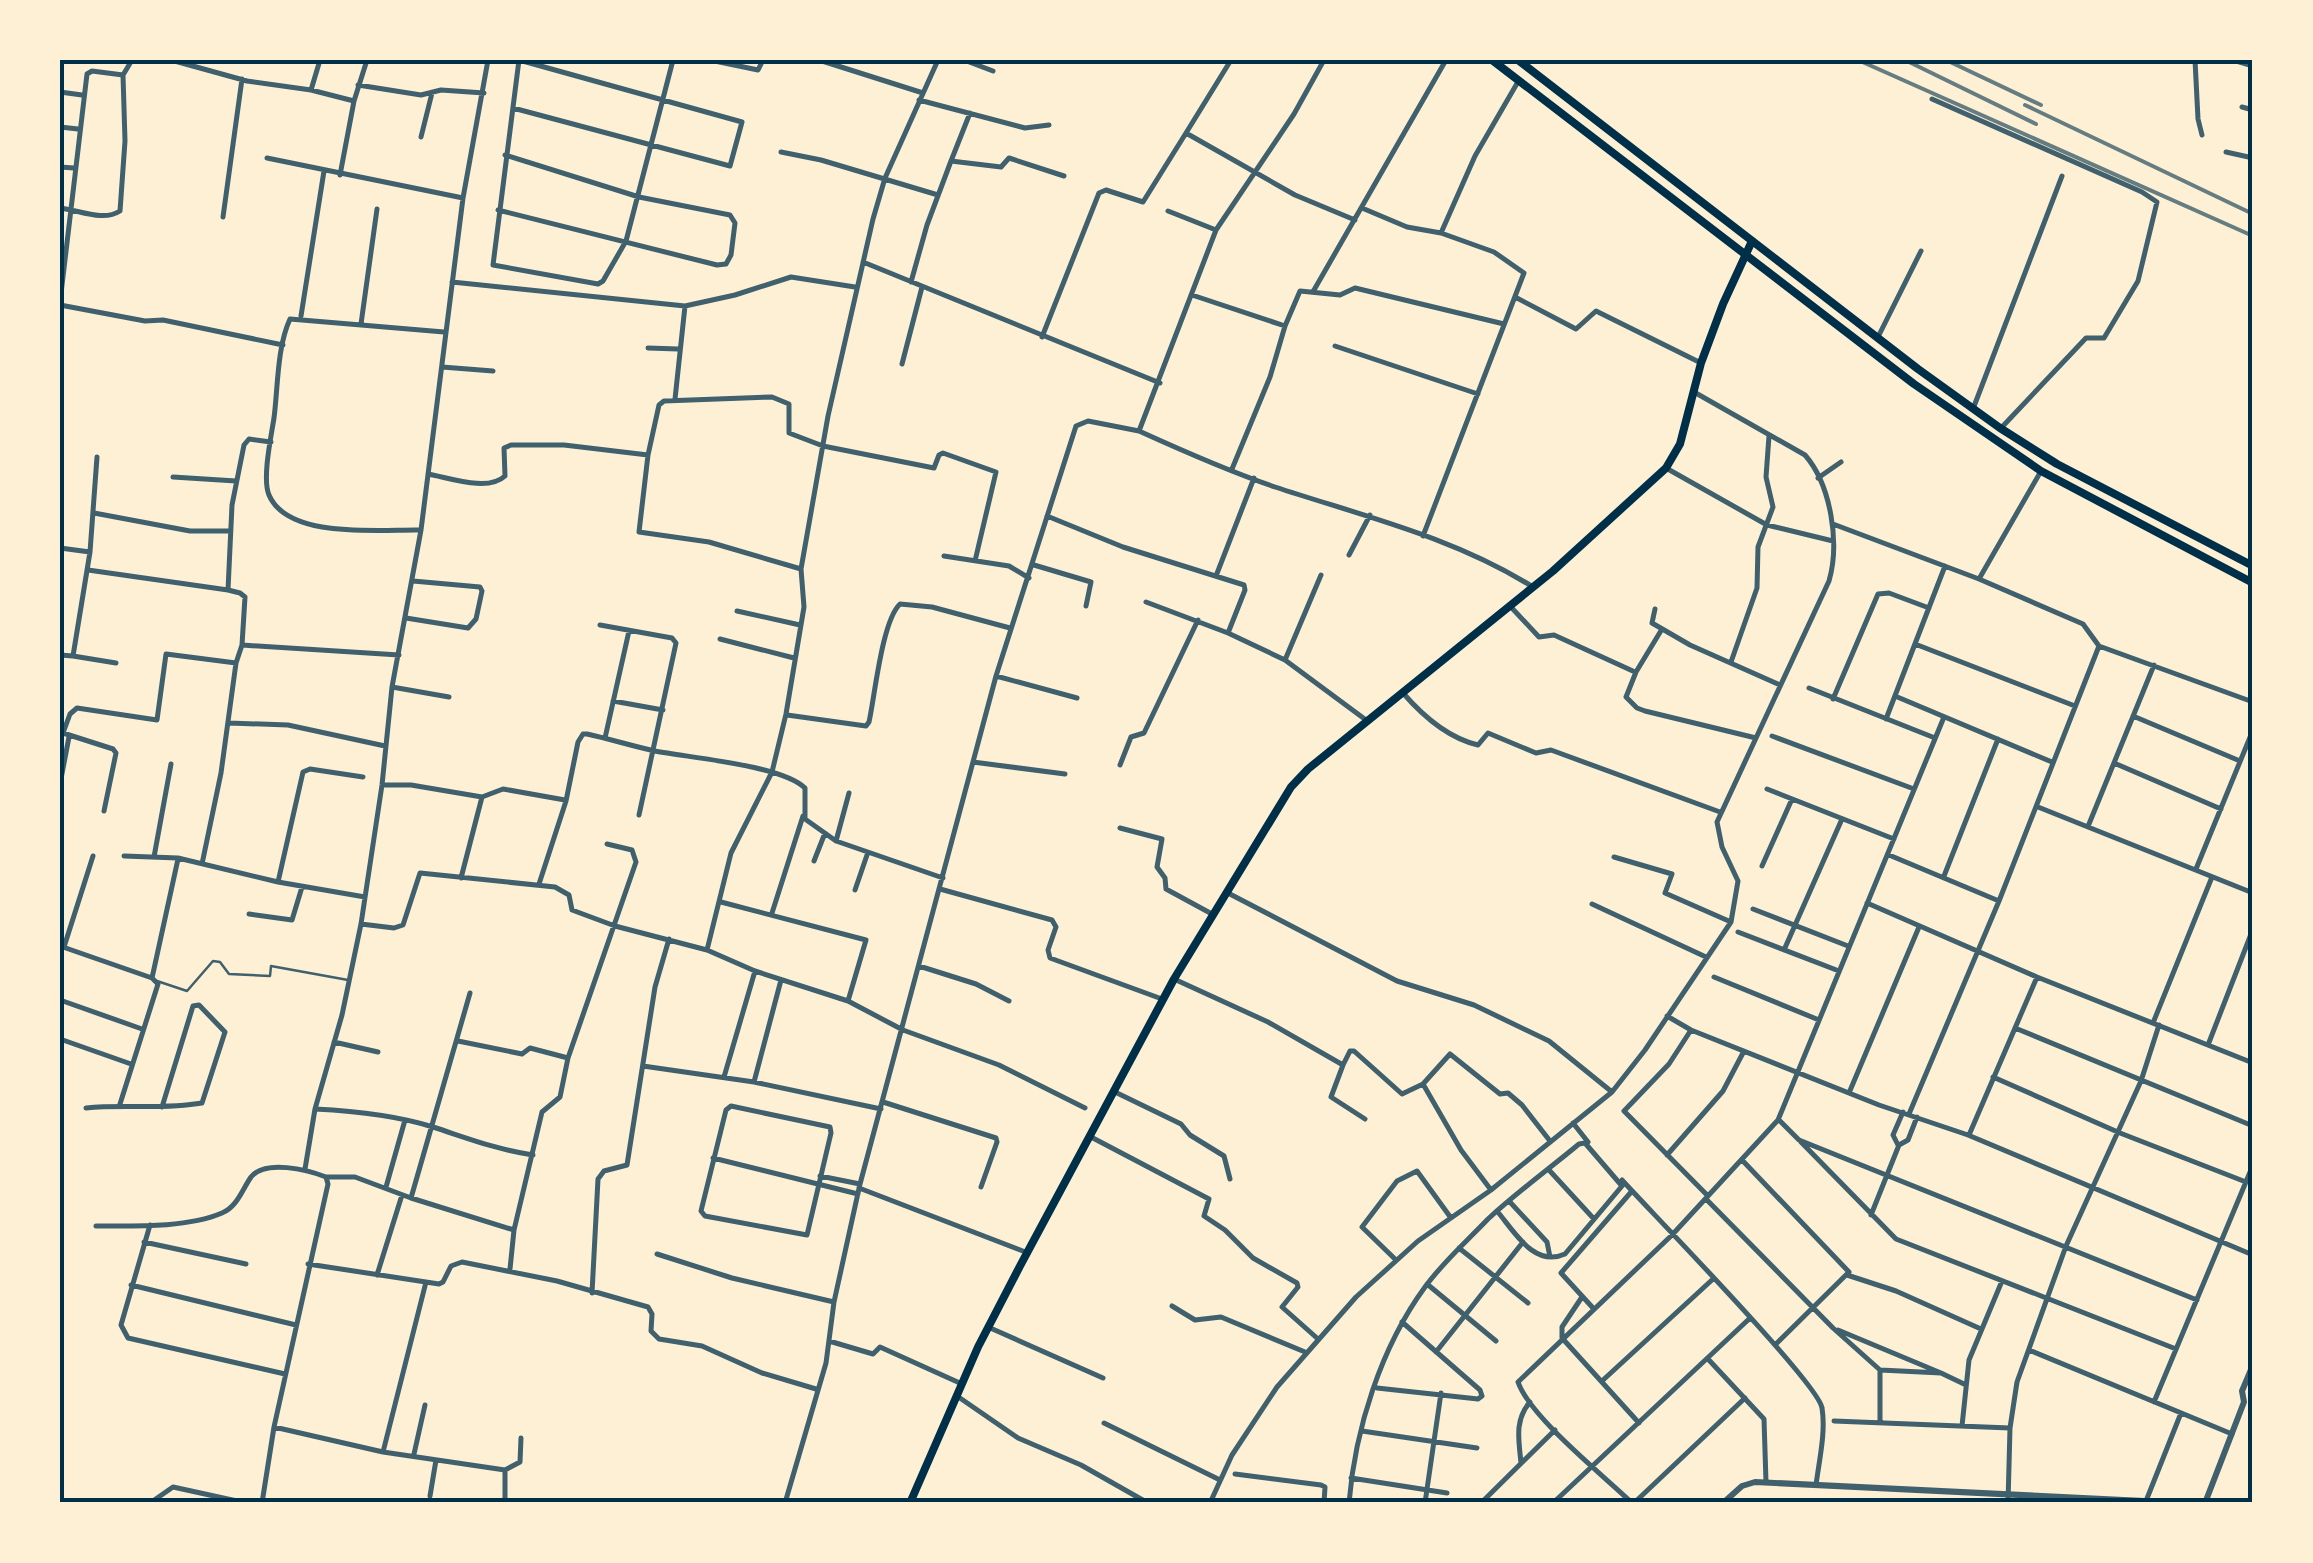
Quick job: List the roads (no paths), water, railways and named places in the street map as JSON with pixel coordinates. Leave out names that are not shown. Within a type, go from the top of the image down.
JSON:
[{"type":"main road","points":[[1492,60],[1908,380],[2041,472],[2253,582]]},
{"type":"main road","points":[[1518,60],[1900,356],[2000,428],[2056,464],[2253,566]]},
{"type":"main road","points":[[910,1503],[988,1328],[1174,979],[1298,778],[1534,587],[1666,468],[1680,444],[1701,364],[1744,252],[1752,241]]},
{"type":"main road","points":[[2223,568],[2229,554]]},
{"type":"street","points":[[60,208],[102,216],[114,216],[120,211],[126,126],[123,74],[132,60]]},
{"type":"street","points":[[171,60],[242,80],[354,101]]},
{"type":"street","points":[[311,90],[320,60]]},
{"type":"street","points":[[340,176],[354,101],[367,60]]},
{"type":"street","points":[[305,1169],[315,1108],[349,981],[366,897],[392,687],[421,530],[463,198],[488,60]]},
{"type":"street","points":[[512,108],[651,147],[732,164],[740,120],[664,100],[518,60],[492,259],[496,267],[600,284],[626,241],[651,147],[664,100],[673,60]]},
{"type":"street","points":[[710,60],[758,70],[763,60]]},
{"type":"street","points":[[819,60],[923,93]]},
{"type":"street","points":[[708,950],[731,853],[772,772],[786,714],[804,607],[800,569],[855,287],[885,178],[938,60]]},
{"type":"street","points":[[964,60],[993,71]]},
{"type":"street","points":[[1042,338],[1100,192],[1106,190],[1143,202],[1230,60]]},
{"type":"street","points":[[1139,431],[1216,230],[1294,114],[1324,60]]},
{"type":"street","points":[[1314,290],[1446,60]]},
{"type":"street","points":[[2195,60],[2202,135]]},
{"type":"street","points":[[2233,60],[2253,66]]},
{"type":"street","points":[[123,74],[89,71],[78,129],[60,303],[144,322],[172,322],[284,345]]},
{"type":"street","points":[[223,217],[242,80]]},
{"type":"street","points":[[1441,234],[1475,156],[1519,80]]},
{"type":"street","points":[[358,84],[421,95],[439,90],[484,92]]},
{"type":"street","points":[[60,92],[83,95]]},
{"type":"street","points":[[421,137],[432,93]]},
{"type":"street","points":[[1932,99],[2157,202],[2138,281],[2104,338],[2086,338],[2000,428]]},
{"type":"street","points":[[919,100],[1025,128],[1048,126]]},
{"type":"street","points":[[2242,107],[2253,110]]},
{"type":"street","points":[[912,282],[938,195],[970,113]]},
{"type":"street","points":[[60,127],[78,129]]},
{"type":"street","points":[[1186,133],[1295,195],[1355,220]]},
{"type":"street","points":[[781,152],[938,195]]},
{"type":"street","points":[[2226,152],[2253,158]]},
{"type":"street","points":[[498,210],[717,266],[726,264],[731,255],[735,223],[732,216],[638,197],[505,155]]},
{"type":"street","points":[[267,158],[340,176],[463,198]]},
{"type":"street","points":[[951,161],[1001,167],[1009,158],[1064,176]]},
{"type":"street","points":[[60,167],[74,168]]},
{"type":"street","points":[[301,318],[324,171]]},
{"type":"street","points":[[1973,409],[2062,176]]},
{"type":"street","points":[[1362,208],[1406,227],[1494,252],[1524,273],[1424,536]]},
{"type":"street","points":[[362,324],[376,210]]},
{"type":"street","points":[[1168,210],[1216,230]]},
{"type":"street","points":[[1878,338],[1921,250]]},
{"type":"street","points":[[863,262],[1160,383]]},
{"type":"street","points":[[452,282],[685,306],[736,296],[792,277],[855,287]]},
{"type":"street","points":[[902,364],[922,287]]},
{"type":"street","points":[[1232,470],[1300,291],[1340,295],[1355,288],[1505,324]]},
{"type":"street","points":[[1192,296],[1285,326]]},
{"type":"street","points":[[1514,297],[1576,330],[1596,312],[1701,364]]},
{"type":"street","points":[[676,398],[685,306]]},
{"type":"street","points":[[421,530],[344,529],[308,525],[290,518],[269,496],[271,442],[289,320],[445,332]]},
{"type":"street","points":[[1335,346],[1478,394]]},
{"type":"street","points":[[648,348],[678,349]]},
{"type":"street","points":[[442,367],[493,372]]},
{"type":"street","points":[[1210,1503],[1251,1424],[1305,1352],[1396,1260],[1491,1190],[1612,1092],[1669,1017],[1731,922],[1738,881],[1718,836],[1720,812],[1830,581],[1834,524],[1818,478],[1804,455],[1694,392]]},
{"type":"street","points":[[800,569],[709,542],[639,532],[648,455],[659,405],[676,398],[753,396],[787,401],[788,433],[824,446],[934,468],[941,453],[996,472],[975,561]]},
{"type":"street","points":[[785,1503],[818,1389],[859,1189],[996,676],[1076,426],[1088,421],[1139,431],[1232,470],[1490,560],[1534,587]]},
{"type":"street","points":[[1731,662],[1757,588],[1758,547],[1773,502],[1766,478],[1769,436]]},
{"type":"street","points":[[228,590],[229,531],[245,441],[271,442]]},
{"type":"street","points":[[428,474],[483,484],[503,480],[504,451],[508,445],[564,445],[648,455]]},
{"type":"street","points":[[73,656],[88,570],[97,457]]},
{"type":"street","points":[[1818,478],[1841,462]]},
{"type":"street","points":[[1666,468],[1766,525],[1833,541]]},
{"type":"street","points":[[1978,579],[2041,472]]},
{"type":"street","points":[[172,478],[236,481]]},
{"type":"street","points":[[1216,576],[1254,478]]},
{"type":"street","points":[[465,494],[467,481]]},
{"type":"street","points":[[94,513],[190,531],[229,531]]},
{"type":"street","points":[[1349,555],[1370,515]]},
{"type":"street","points":[[1047,516],[1123,547],[1246,587],[1228,632]]},
{"type":"street","points":[[1834,524],[2083,624],[2099,646],[2253,702]]},
{"type":"street","points":[[60,548],[90,552]]},
{"type":"street","points":[[944,556],[1009,566],[1029,578]]},
{"type":"street","points":[[1034,565],[1091,582],[1086,606]]},
{"type":"street","points":[[1886,719],[1946,566]]},
{"type":"street","points":[[88,570],[240,592],[245,598],[242,645],[202,864]]},
{"type":"street","points":[[1284,660],[1322,575]]},
{"type":"street","points":[[406,618],[468,628],[476,619],[482,590],[480,586],[447,581],[414,580]]},
{"type":"street","points":[[1833,698],[1878,594],[1889,592],[1930,608]]},
{"type":"street","points":[[1146,602],[1228,632],[1284,660],[1367,721]]},
{"type":"street","points":[[786,714],[866,726],[894,609],[900,604],[932,607],[1010,628]]},
{"type":"street","points":[[1510,606],[1539,637],[1554,634],[1636,672]]},
{"type":"street","points":[[1655,609],[1650,620],[1662,629],[1780,685]]},
{"type":"street","points":[[737,611],[800,624]]},
{"type":"street","points":[[1120,764],[1131,737],[1144,733],[1198,620]]},
{"type":"street","points":[[600,625],[674,640],[639,815]]},
{"type":"street","points":[[1662,629],[1626,696],[1636,708],[1756,738]]},
{"type":"street","points":[[605,738],[630,632]]},
{"type":"street","points":[[720,640],[795,658]]},
{"type":"street","points":[[1915,644],[2075,706]]},
{"type":"street","points":[[242,645],[399,655]]},
{"type":"street","points":[[1871,1215],[1889,1177],[1898,1145],[1893,1135],[1978,951],[2099,646]]},
{"type":"street","points":[[60,784],[64,734],[70,714],[77,708],[158,719],[166,654],[236,663]]},
{"type":"street","points":[[60,656],[116,663]]},
{"type":"street","points":[[2089,825],[2154,665]]},
{"type":"street","points":[[996,676],[1077,698]]},
{"type":"street","points":[[392,687],[449,697]]},
{"type":"street","points":[[1809,688],[1935,738]]},
{"type":"street","points":[[1403,692],[1434,723],[1466,742],[1478,745],[1488,733],[1536,753],[1551,750],[1720,812]]},
{"type":"street","points":[[1895,696],[2052,762]]},
{"type":"street","points":[[613,702],[663,710]]},
{"type":"street","points":[[2133,716],[2240,760]]},
{"type":"street","points":[[1745,1398],[1633,1503],[1555,1430],[1518,1382],[1672,1235],[1778,1120],[1944,717]]},
{"type":"street","points":[[229,722],[288,725],[386,746]]},
{"type":"street","points":[[2196,870],[2253,730]]},
{"type":"street","points":[[64,734],[114,749],[104,810]]},
{"type":"street","points":[[539,884],[566,800],[578,742],[582,734],[587,734],[772,772],[802,785],[803,815],[772,913]]},
{"type":"street","points":[[1772,736],[1914,789]]},
{"type":"street","points":[[1944,876],[1998,740]]},
{"type":"street","points":[[974,762],[1064,774]]},
{"type":"street","points":[[2114,763],[2220,809]]},
{"type":"street","points":[[154,856],[172,764]]},
{"type":"street","points":[[278,882],[304,772],[310,769],[363,777]]},
{"type":"street","points":[[382,785],[411,785],[482,797],[503,789],[566,800]]},
{"type":"street","points":[[1767,789],[1894,839]]},
{"type":"street","points":[[836,840],[850,793]]},
{"type":"street","points":[[461,878],[482,797]]},
{"type":"street","points":[[1762,866],[1792,799]]},
{"type":"street","points":[[2037,806],[2253,893]]},
{"type":"street","points":[[803,815],[836,840],[943,878]]},
{"type":"street","points":[[1784,950],[1842,819]]},
{"type":"street","points":[[1120,828],[1162,840],[1157,867],[1165,878],[1166,889],[1212,914]]},
{"type":"street","points":[[814,861],[826,833]]},
{"type":"street","points":[[510,1270],[514,1230],[542,1112],[560,1097],[568,1058],[637,856],[632,850],[606,844]]},
{"type":"street","points":[[856,890],[868,854]]},
{"type":"street","points":[[1889,854],[1999,901]]},
{"type":"street","points":[[93,856],[62,947],[154,979]]},
{"type":"street","points":[[124,856],[178,858],[302,887],[366,897]]},
{"type":"street","points":[[1614,857],[1672,874],[1665,893],[1731,922]]},
{"type":"street","points":[[120,1104],[143,1029],[178,858]]},
{"type":"street","points":[[361,924],[394,928],[403,925],[420,873],[539,884],[567,893],[572,910],[615,926],[708,950],[755,971],[848,1002],[903,1030],[999,1065],[1085,1108]]},
{"type":"street","points":[[2008,1499],[2014,1394],[2028,1350],[2066,1246],[2142,1081],[2156,1024],[2212,876]]},
{"type":"street","points":[[250,914],[295,919],[302,887]]},
{"type":"street","points":[[940,890],[1046,917],[1056,924],[1048,950],[1050,958],[1164,999]]},
{"type":"street","points":[[1225,891],[1397,981],[1474,1005],[1549,1041],[1612,1092]]},
{"type":"street","points":[[721,902],[866,940],[848,1002]]},
{"type":"street","points":[[1867,903],[2037,977],[2253,1063]]},
{"type":"street","points":[[1592,904],[1706,957]]},
{"type":"street","points":[[1753,909],[1850,946]]},
{"type":"street","points":[[1849,1093],[1919,927]]},
{"type":"street","points":[[2208,1045],[2253,929]]},
{"type":"street","points":[[1738,932],[1840,970]]},
{"type":"street","points":[[592,1293],[598,1179],[604,1172],[627,1165],[655,987],[669,939]]},
{"type":"street","points":[[919,966],[976,984],[1010,1000]]},
{"type":"street","points":[[724,1077],[755,971]]},
{"type":"street","points":[[1714,977],[1820,1020]]},
{"type":"street","points":[[1968,1135],[2037,977]]},
{"type":"street","points":[[1174,979],[1268,1022],[1343,1065]]},
{"type":"street","points":[[754,1082],[781,980]]},
{"type":"street","points":[[411,1198],[470,993]]},
{"type":"street","points":[[60,1000],[143,1029]]},
{"type":"street","points":[[86,1108],[120,1104],[142,1109],[162,1107],[202,1103],[224,1037],[222,1029],[199,1005],[192,1006],[162,1107]]},
{"type":"street","points":[[1669,1017],[1691,1030],[1849,1093],[1968,1135],[2253,1256]]},
{"type":"street","points":[[2014,1028],[2253,1126]]},
{"type":"street","points":[[1691,1030],[1670,1064],[1624,1111],[1814,1309],[1880,1370],[1942,1373]]},
{"type":"street","points":[[60,1039],[131,1064]]},
{"type":"street","points":[[458,1041],[522,1054],[530,1048],[568,1058]]},
{"type":"street","points":[[334,1042],[378,1052]]},
{"type":"street","points":[[1365,1119],[1331,1097],[1353,1050],[1402,1094],[1423,1084],[1450,1054],[1500,1094],[1508,1092],[1550,1141]]},
{"type":"street","points":[[1667,1155],[1723,1091],[1744,1050]]},
{"type":"street","points":[[643,1066],[882,1106],[996,1138],[981,1187]]},
{"type":"street","points":[[1993,1077],[2120,1133],[2246,1182]]},
{"type":"street","points":[[1423,1084],[1461,1150],[1491,1190]]},
{"type":"street","points":[[1116,1092],[1181,1124],[1190,1135],[1224,1156],[1230,1179]]},
{"type":"street","points":[[731,1106],[830,1127],[832,1133],[809,1232],[804,1236],[704,1216],[701,1205],[713,1158],[726,1110],[731,1106]]},
{"type":"street","points":[[315,1108],[405,1120],[490,1148],[534,1155]]},
{"type":"street","points":[[1898,1145],[1908,1140],[1917,1117]]},
{"type":"street","points":[[386,1188],[405,1120]]},
{"type":"street","points":[[1778,1120],[1896,1238],[2176,1348]]},
{"type":"street","points":[[1573,1123],[1775,1345],[1822,1406],[1819,1486]]},
{"type":"street","points":[[1090,1137],[1209,1199],[1204,1216],[1225,1230],[1253,1258],[1297,1283],[1282,1308],[1318,1339]]},
{"type":"street","points":[[1799,1140],[2196,1300]]},
{"type":"street","points":[[1348,1503],[1375,1388],[1402,1322],[1427,1284],[1497,1210],[1582,1142],[1622,1186],[1565,1254],[1550,1258],[1541,1257],[1523,1242],[1497,1210]]},
{"type":"street","points":[[713,1158],[807,1179],[818,1186],[859,1189]]},
{"type":"street","points":[[1742,1160],[1847,1271],[1981,1329]]},
{"type":"street","points":[[2154,1402],[2253,1165]]},
{"type":"street","points":[[96,1226],[150,1225],[210,1217],[227,1212],[252,1175],[262,1169],[305,1169],[326,1176],[354,1177],[514,1230]]},
{"type":"street","points":[[1548,1170],[1594,1220]]},
{"type":"street","points":[[1396,1260],[1362,1227],[1397,1182],[1417,1171],[1451,1218]]},
{"type":"street","points":[[262,1503],[274,1427],[328,1184],[326,1176]]},
{"type":"street","points":[[807,1179],[820,1176],[859,1189],[1028,1253]]},
{"type":"street","points":[[1594,1308],[1561,1273],[1632,1191]]},
{"type":"street","points":[[377,1274],[402,1195]]},
{"type":"street","points":[[1508,1200],[1546,1242],[1550,1258]]},
{"type":"street","points":[[150,1225],[121,1325],[128,1338],[286,1374]]},
{"type":"street","points":[[144,1242],[246,1264]]},
{"type":"street","points":[[1436,1352],[1523,1242]]},
{"type":"street","points":[[1459,1248],[1528,1303]]},
{"type":"street","points":[[656,1254],[834,1302]]},
{"type":"street","points":[[308,1264],[426,1282],[443,1282],[455,1262],[510,1270],[648,1307],[652,1314],[651,1331],[660,1339],[702,1346],[762,1373],[818,1389]]},
{"type":"street","points":[[1775,1345],[1847,1271]]},
{"type":"street","points":[[1602,1381],[1712,1279]]},
{"type":"street","points":[[1962,1426],[1968,1360],[2002,1281]]},
{"type":"street","points":[[383,1452],[426,1282]]},
{"type":"street","points":[[131,1284],[296,1325]]},
{"type":"street","points":[[1427,1284],[1496,1341]]},
{"type":"street","points":[[1582,1297],[1562,1327],[1562,1338],[1639,1423]]},
{"type":"street","points":[[1172,1306],[1196,1320],[1221,1317],[1305,1352]]},
{"type":"street","points":[[1553,1503],[1749,1319]]},
{"type":"street","points":[[1375,1388],[1478,1399],[1482,1396],[1480,1390],[1402,1322]]},
{"type":"street","points":[[988,1328],[1103,1378]]},
{"type":"street","points":[[1833,1328],[1964,1384]]},
{"type":"street","points":[[828,1342],[872,1354],[880,1346],[962,1384]]},
{"type":"street","points":[[2028,1350],[2232,1434]]},
{"type":"street","points":[[1708,1359],[1766,1422],[1766,1482]]},
{"type":"street","points":[[2204,1503],[2244,1402],[2242,1390],[2253,1365]]},
{"type":"street","points":[[1880,1370],[1880,1423]]},
{"type":"street","points":[[1425,1503],[1441,1393]]},
{"type":"street","points":[[2244,1402],[2253,1395]]},
{"type":"street","points":[[957,1396],[1018,1438],[1080,1465],[1148,1503]]},
{"type":"street","points":[[1521,1463],[1518,1429],[1520,1416],[1530,1402]]},
{"type":"street","points":[[414,1454],[425,1405]]},
{"type":"street","points":[[2146,1500],[2181,1413]]},
{"type":"street","points":[[1834,1421],[2010,1428]]},
{"type":"street","points":[[1104,1424],[1220,1480]]},
{"type":"street","points":[[274,1427],[383,1452],[506,1470],[520,1462],[522,1438]]},
{"type":"street","points":[[1480,1503],[1555,1430]]},
{"type":"street","points":[[1362,1431],[1476,1448]]},
{"type":"street","points":[[430,1496],[436,1460]]},
{"type":"street","points":[[505,1503],[506,1470]]},
{"type":"street","points":[[1235,1474],[1325,1487],[1324,1503]]},
{"type":"street","points":[[1351,1478],[1447,1493]]},
{"type":"street","points":[[1723,1503],[1747,1483],[1766,1482],[2008,1499],[2186,1503]]},
{"type":"street","points":[[150,1503],[172,1487],[246,1503]]},
{"type":"lane","points":[[154,979],[186,991],[212,961],[220,962],[229,974],[270,976],[271,966],[349,981]]},
{"type":"railway","points":[[1858,60],[2253,236]]},
{"type":"railway","points":[[1905,60],[2036,124]]},
{"type":"railway","points":[[1946,60],[2041,105]]},
{"type":"railway","points":[[2025,105],[2253,214]]}]
